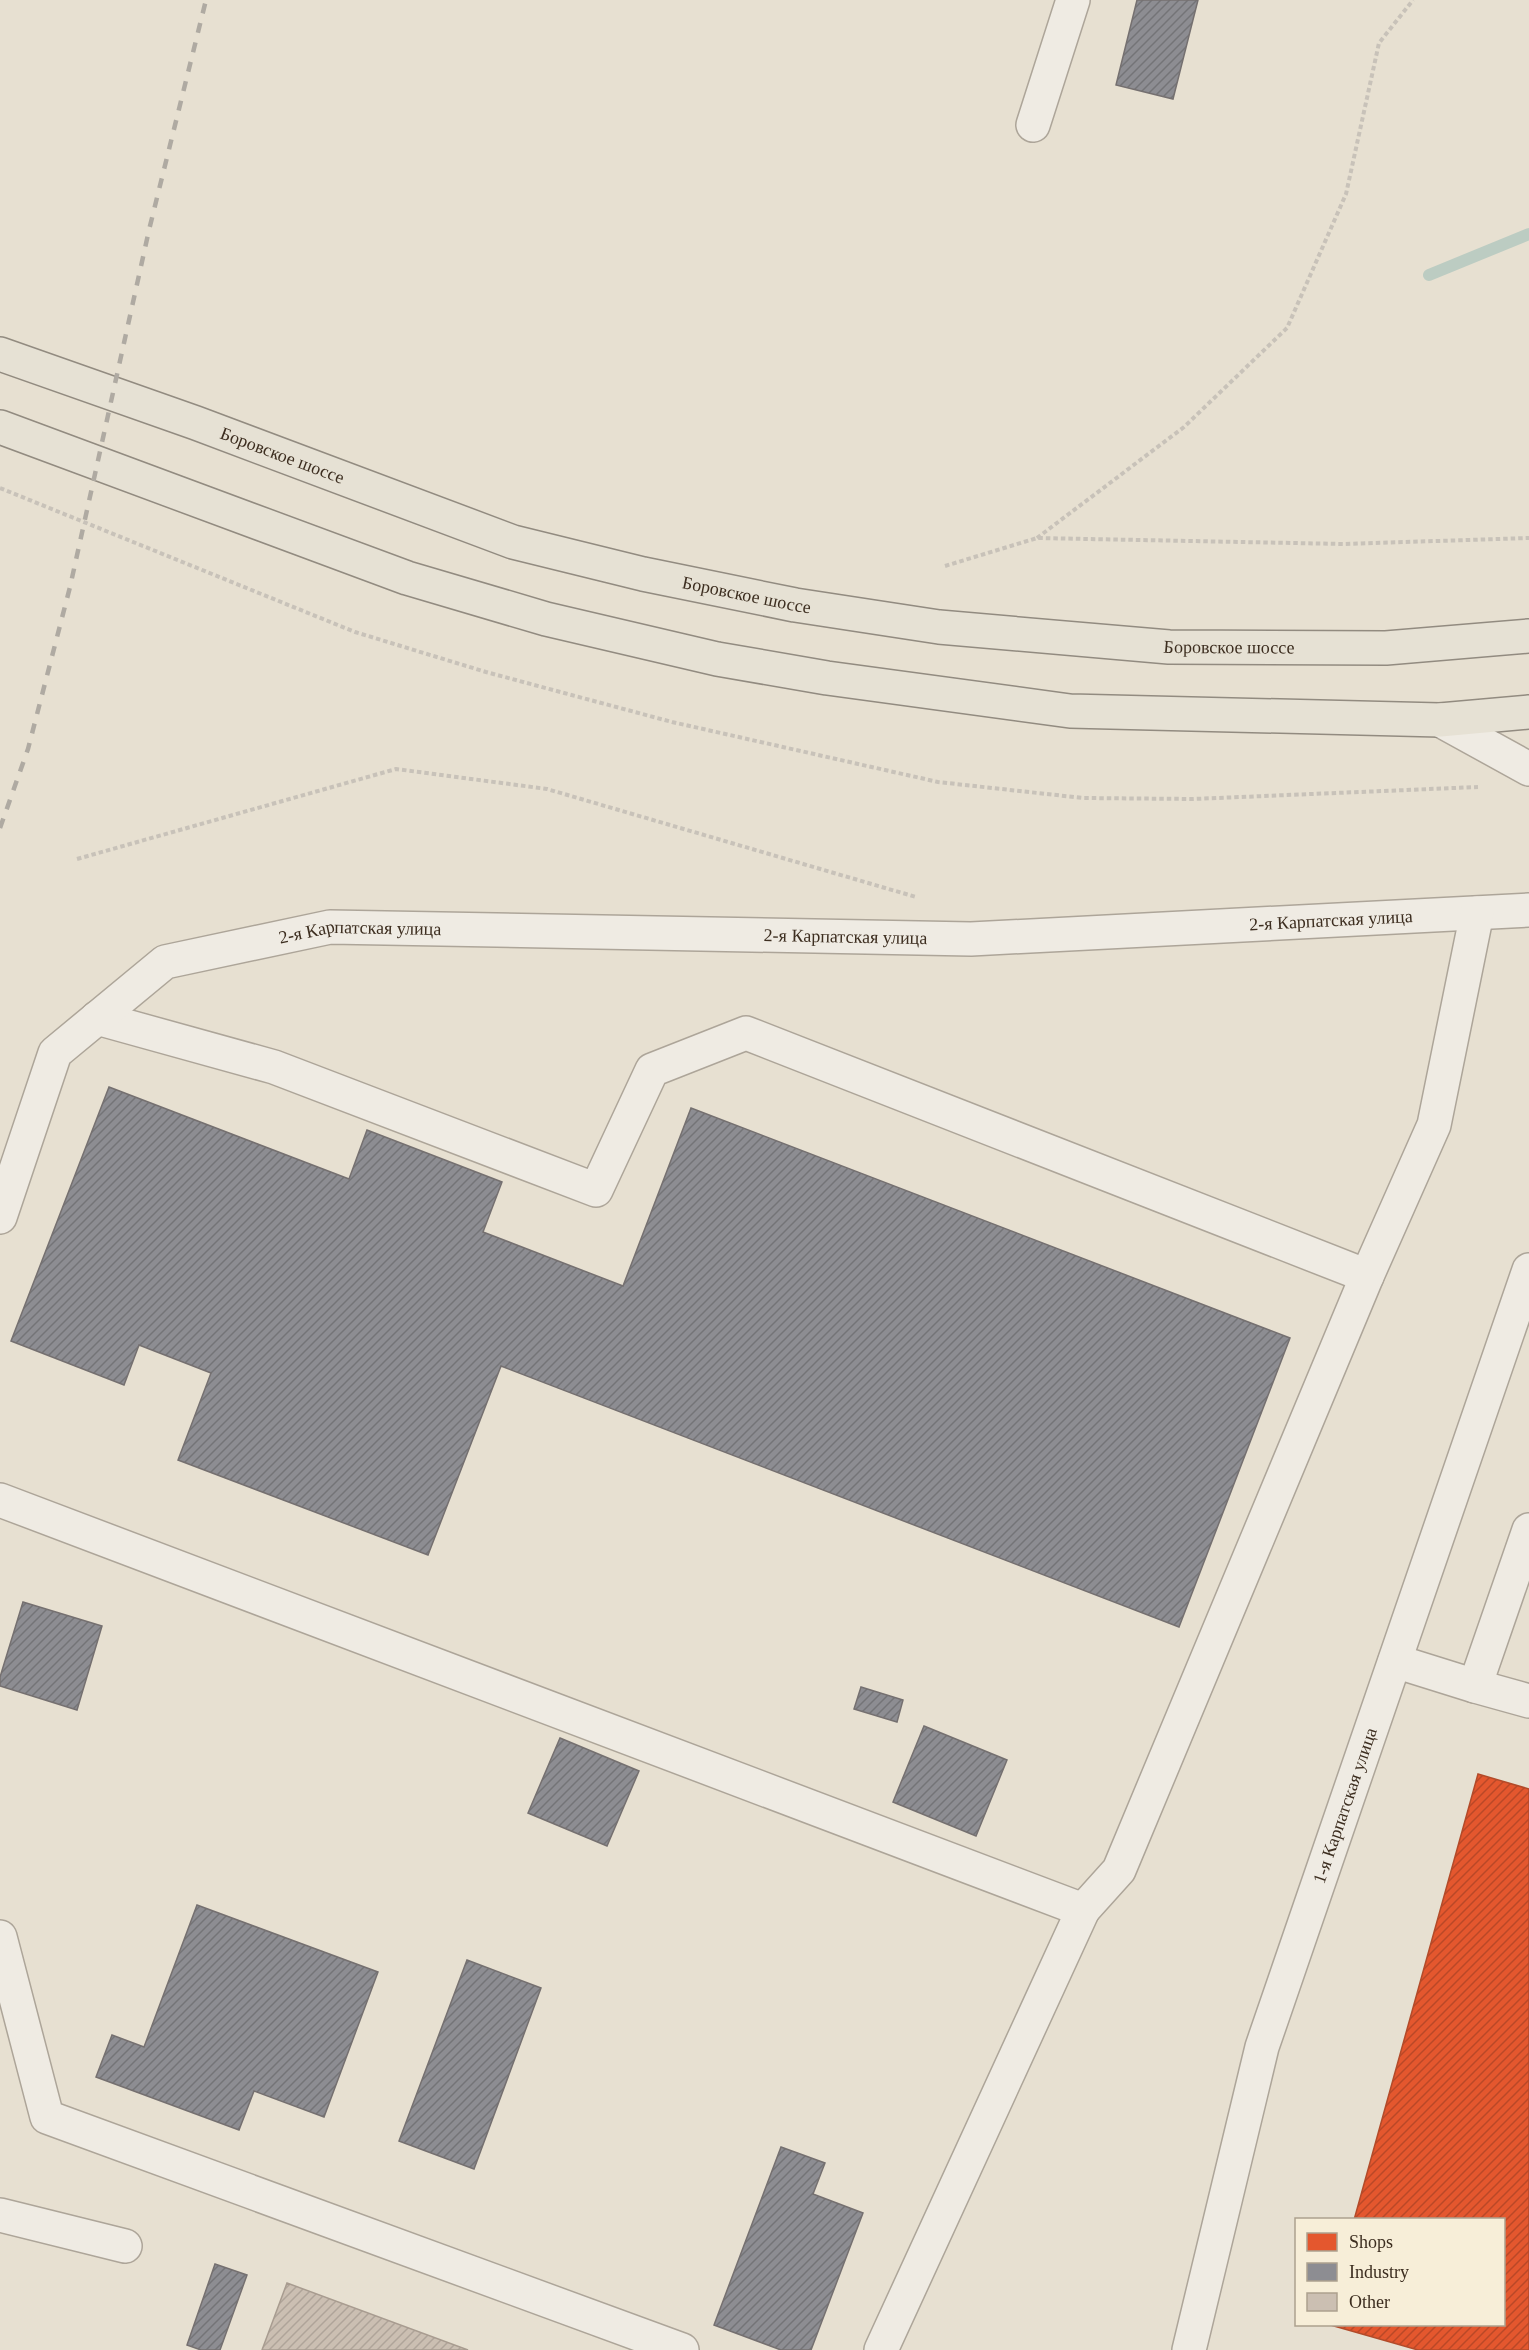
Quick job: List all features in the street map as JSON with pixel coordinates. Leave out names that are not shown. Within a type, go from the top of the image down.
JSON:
[{"type":"main road","name":"Боровское шоссе","points":[[0,354],[196,423],[513,542],[643,574],[795,605],[939,627],[1169,647],[1386,648],[1529,636]]},
{"type":"main road","points":[[0,427],[407,578],[546,619],[717,659],[826,678],[1070,711],[1440,720],[1529,712]]},
{"type":"street","points":[[1033,125],[1073,0]]},
{"type":"street","points":[[1440,720],[1529,769]]},
{"type":"street","name":"2-я Карпатская улица","points":[[97,1018],[165,962],[330,927],[971,939],[1529,910]]},
{"type":"street","points":[[881,2350],[1083,1910],[1119,1870],[1367,1276],[1434,1125],[1477,913]]},
{"type":"street","points":[[0,1217],[55,1053],[97,1018],[274,1067],[596,1190],[652,1070],[746,1033],[1367,1276]]},
{"type":"street","name":"1-я Карпатская улица","points":[[1189,2350],[1262,2047],[1529,1270]]},
{"type":"street","points":[[0,1500],[1083,1910]]},
{"type":"street","points":[[1475,1686],[1529,1530]]},
{"type":"street","points":[[1395,1661],[1529,1701]]},
{"type":"street","points":[[0,1937],[47,2117],[682,2350]]},
{"type":"street","points":[[0,2215],[125,2246]]},
{"type":"path","points":[[1037,538],[1184,427],[1287,328],[1346,194],[1379,43],[1413,0]]},
{"type":"path","points":[[945,566],[1037,538],[1344,544],[1529,537]]},
{"type":"path","points":[[78,859],[396,769],[546,789],[918,898]]},
{"type":"building: Shops","points":[[1478,1774],[1529,1789],[1529,2350],[1418,2350],[1334,2326],[1505,2326],[1505,2218],[1355,2218]]},
{"type":"building: Industry","points":[[1137,0],[1198,0],[1173,99],[1116,85]]},
{"type":"building: Industry","points":[[109,1087],[349,1179],[367,1130],[502,1182],[483,1232],[623,1286],[691,1108],[1290,1338],[1179,1627],[501,1366],[428,1555],[178,1460],[211,1373],[139,1345],[124,1385],[11,1341]]},
{"type":"building: Industry","points":[[23,1602],[102,1626],[77,1710],[0,1686],[0,1677]]},
{"type":"building: Industry","points":[[861,1687],[903,1700],[897,1722],[854,1709]]},
{"type":"building: Industry","points":[[924,1726],[1007,1760],[976,1836],[893,1802]]},
{"type":"building: Industry","points":[[560,1738],[639,1771],[607,1846],[528,1813]]},
{"type":"building: Industry","points":[[197,1905],[378,1972],[324,2117],[254,2091],[239,2130],[96,2077],[112,2035],[144,2047]]},
{"type":"building: Industry","points":[[467,1960],[541,1988],[474,2169],[399,2141]]},
{"type":"building: Industry","points":[[781,2147],[825,2163],[813,2194],[863,2213],[811,2350],[781,2350],[714,2325]]},
{"type":"building: Industry","points":[[215,2264],[247,2275],[220,2350],[201,2350],[187,2345]]},
{"type":"building: Other","points":[[287,2283],[468,2350],[262,2350]]},
{"type":"waterway","points":[[1429,275],[1529,234]]},
{"type":"railway","points":[[0,828],[28,749],[70,587],[149,230],[206,0]]}]
